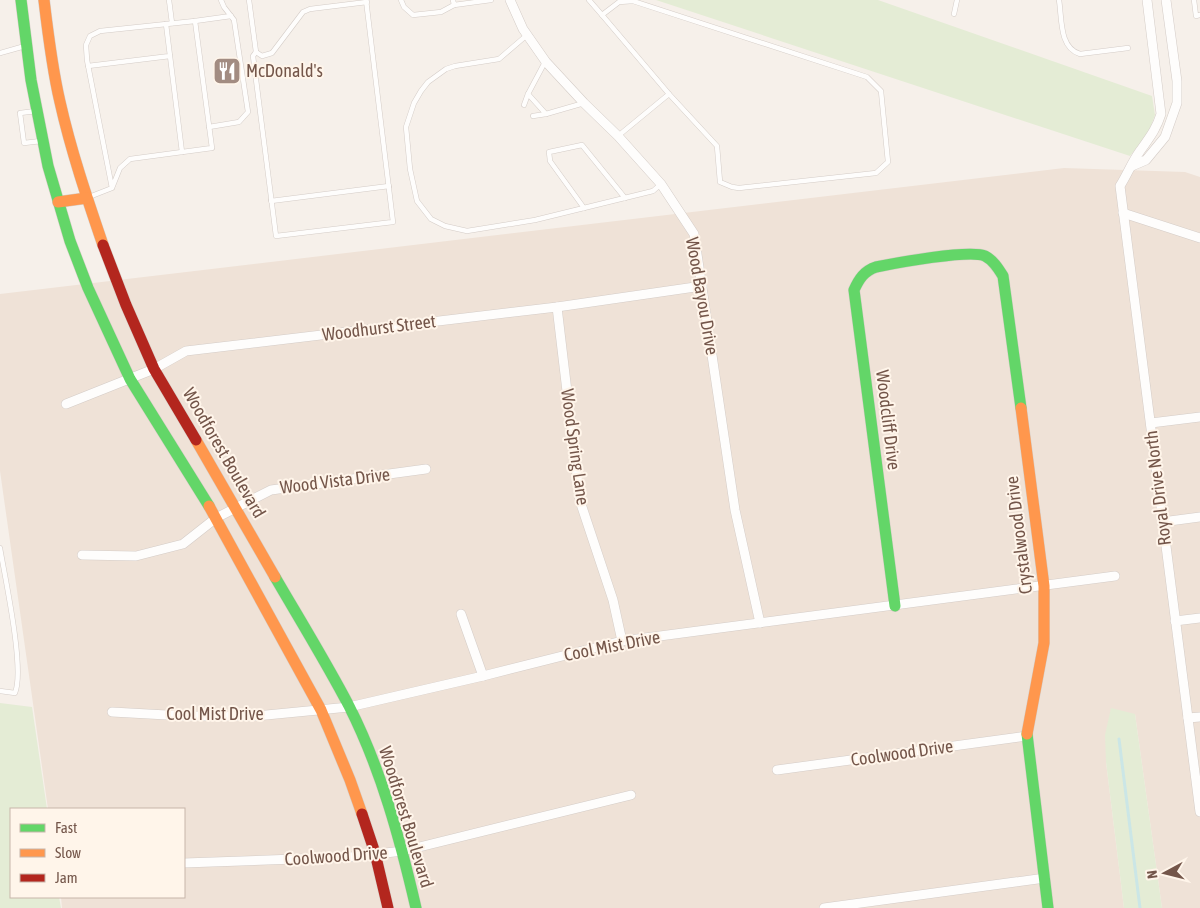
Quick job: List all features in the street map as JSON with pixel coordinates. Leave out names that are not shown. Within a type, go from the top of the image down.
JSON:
[{"type":"street","points":[[21,0],[26,46],[43,140],[58,202],[70,241],[88,288],[130,379],[216,518],[321,710],[350,780],[375,853],[388,908]]},
{"type":"street","name":"Woodforest Boulevard","points":[[44,0],[51,58],[60,103],[87,198],[108,259],[154,369],[236,507],[350,707],[377,772],[403,851],[416,908]]},
{"type":"street","name":"Wood Bayou Drive","points":[[510,0],[522,29],[546,62],[618,136],[661,184],[694,234],[735,510],[760,623]]},
{"type":"street","name":"Royal Drive North","points":[[1147,0],[1161,114],[1151,137],[1139,152],[1120,186],[1200,812]]},
{"type":"street","name":"Royal Drive North","points":[[1132,166],[1146,160],[1165,137],[1177,103],[1177,81],[1166,0]]},
{"type":"street","points":[[58,202],[87,198]]},
{"type":"street","points":[[1123,213],[1200,238]]},
{"type":"street","name":"Crystalwood Drive","points":[[895,264],[978,254],[995,262],[1003,276],[1044,586],[1044,643],[1027,736],[1048,908]]},
{"type":"street","name":"Woodcliff Drive","points":[[895,264],[871,268],[860,277],[854,290],[895,606]]},
{"type":"street","name":"Woodhurst Street","points":[[66,404],[154,369],[186,352],[557,307],[702,286]]},
{"type":"street","name":"Wood Spring Lane","points":[[557,307],[580,501],[613,600],[622,641]]},
{"type":"street","points":[[1150,423],[1200,417]]},
{"type":"street","name":"Wood Vista Drive","points":[[82,556],[136,556],[183,544],[216,518],[270,490],[426,470]]},
{"type":"street","points":[[1162,522],[1200,517]]},
{"type":"street","name":"Cool Mist Drive","points":[[112,712],[185,716],[256,716],[350,707],[622,641],[1115,576]]},
{"type":"street","points":[[461,614],[483,676]]},
{"type":"street","points":[[1175,621],[1200,618]]},
{"type":"street","points":[[1188,718],[1200,717]]},
{"type":"street","name":"Coolwood Drive","points":[[777,770],[1027,736]]},
{"type":"street","name":"Coolwood Drive","points":[[185,863],[350,857],[403,851],[631,795]]},
{"type":"street","points":[[824,908],[1045,878]]},
{"type":"lane","points":[[169,0],[172,24]]},
{"type":"lane","points":[[249,0],[256,52],[253,56],[276,236],[393,222],[367,1],[310,9],[303,12],[272,53],[262,56],[256,52]]},
{"type":"lane","points":[[401,0],[404,7],[413,15],[441,12],[453,2],[491,0]]},
{"type":"lane","points":[[589,0],[669,94],[718,146],[720,182],[739,188],[876,173],[888,162],[880,91],[867,76],[633,1],[619,2],[602,15]]},
{"type":"lane","points":[[954,14],[957,0]]},
{"type":"lane","points":[[1059,0],[1064,36],[1067,46],[1073,52],[1080,54],[1128,48]]},
{"type":"lane","points":[[1194,0],[1196,16],[1200,15]]},
{"type":"lane","points":[[209,127],[239,122],[248,112],[234,20],[221,1]]},
{"type":"lane","points":[[112,188],[88,66],[86,45],[90,36],[100,31],[231,16]]},
{"type":"lane","points":[[87,198],[112,188],[120,168],[130,159],[212,148],[195,21]]},
{"type":"lane","points":[[166,24],[182,152]]},
{"type":"lane","points":[[528,35],[500,59],[446,69],[428,82],[411,108],[406,127],[410,169],[417,201],[431,219],[444,226],[467,231],[535,220],[626,198],[653,191],[661,184]]},
{"type":"lane","points":[[0,53],[26,46]]},
{"type":"lane","points":[[88,66],[170,56]]},
{"type":"lane","points":[[524,106],[528,94],[546,62]]},
{"type":"lane","points":[[528,94],[546,114]]},
{"type":"lane","points":[[618,136],[669,94]]},
{"type":"lane","points":[[533,116],[584,103]]},
{"type":"lane","points":[[37,110],[20,113],[24,143],[43,140]]},
{"type":"lane","points":[[584,208],[550,161],[549,152],[582,145],[626,198]]},
{"type":"lane","points":[[271,200],[389,186]]},
{"type":"lane","points":[[0,548],[17,656],[18,685],[15,693],[0,691]]},
{"type":"shaded area","points":[[1064,168],[1185,172],[1200,177],[1200,908],[1162,908],[1135,714],[1106,762],[1124,908],[62,908],[61,898],[185,898],[185,808],[48,808],[0,471],[0,294]]},
{"type":"green space","points":[[656,0],[878,0],[1152,96],[1155,115],[1148,134],[1130,156]]},
{"type":"green space","points":[[0,703],[32,707],[47,808],[10,808],[10,898],[59,898],[61,908],[0,908]]},
{"type":"green space","points":[[1111,708],[1135,714],[1162,908],[1124,908],[1106,762],[1105,735]]},
{"type":"waterway","points":[[1119,739],[1140,908]]},
{"type":"traffic: fast","points":[[21,0],[31,80],[48,166],[70,241],[88,288],[130,379],[209,506]]},
{"type":"traffic: fast","points":[[895,606],[854,290],[862,276],[876,267],[932,257],[977,254],[985,256],[990,260],[1003,276],[1021,408]]},
{"type":"traffic: fast","points":[[275,577],[349,706],[371,754],[389,805],[416,908]]},
{"type":"traffic: fast","points":[[1027,734],[1048,908]]},
{"type":"traffic: slow","points":[[44,0],[52,64],[64,120],[103,245]]},
{"type":"traffic: slow","points":[[58,202],[87,198]]},
{"type":"traffic: slow","points":[[1021,408],[1044,586],[1044,643],[1027,734]]},
{"type":"traffic: slow","points":[[196,440],[275,577]]},
{"type":"traffic: slow","points":[[209,506],[321,710],[362,814]]},
{"type":"traffic: jam","points":[[103,245],[126,305],[154,369],[196,440]]},
{"type":"traffic: jam","points":[[362,814],[375,853],[388,908]]},
{"type":"place","name":"McDonald's","points":[[227,71]]}]
